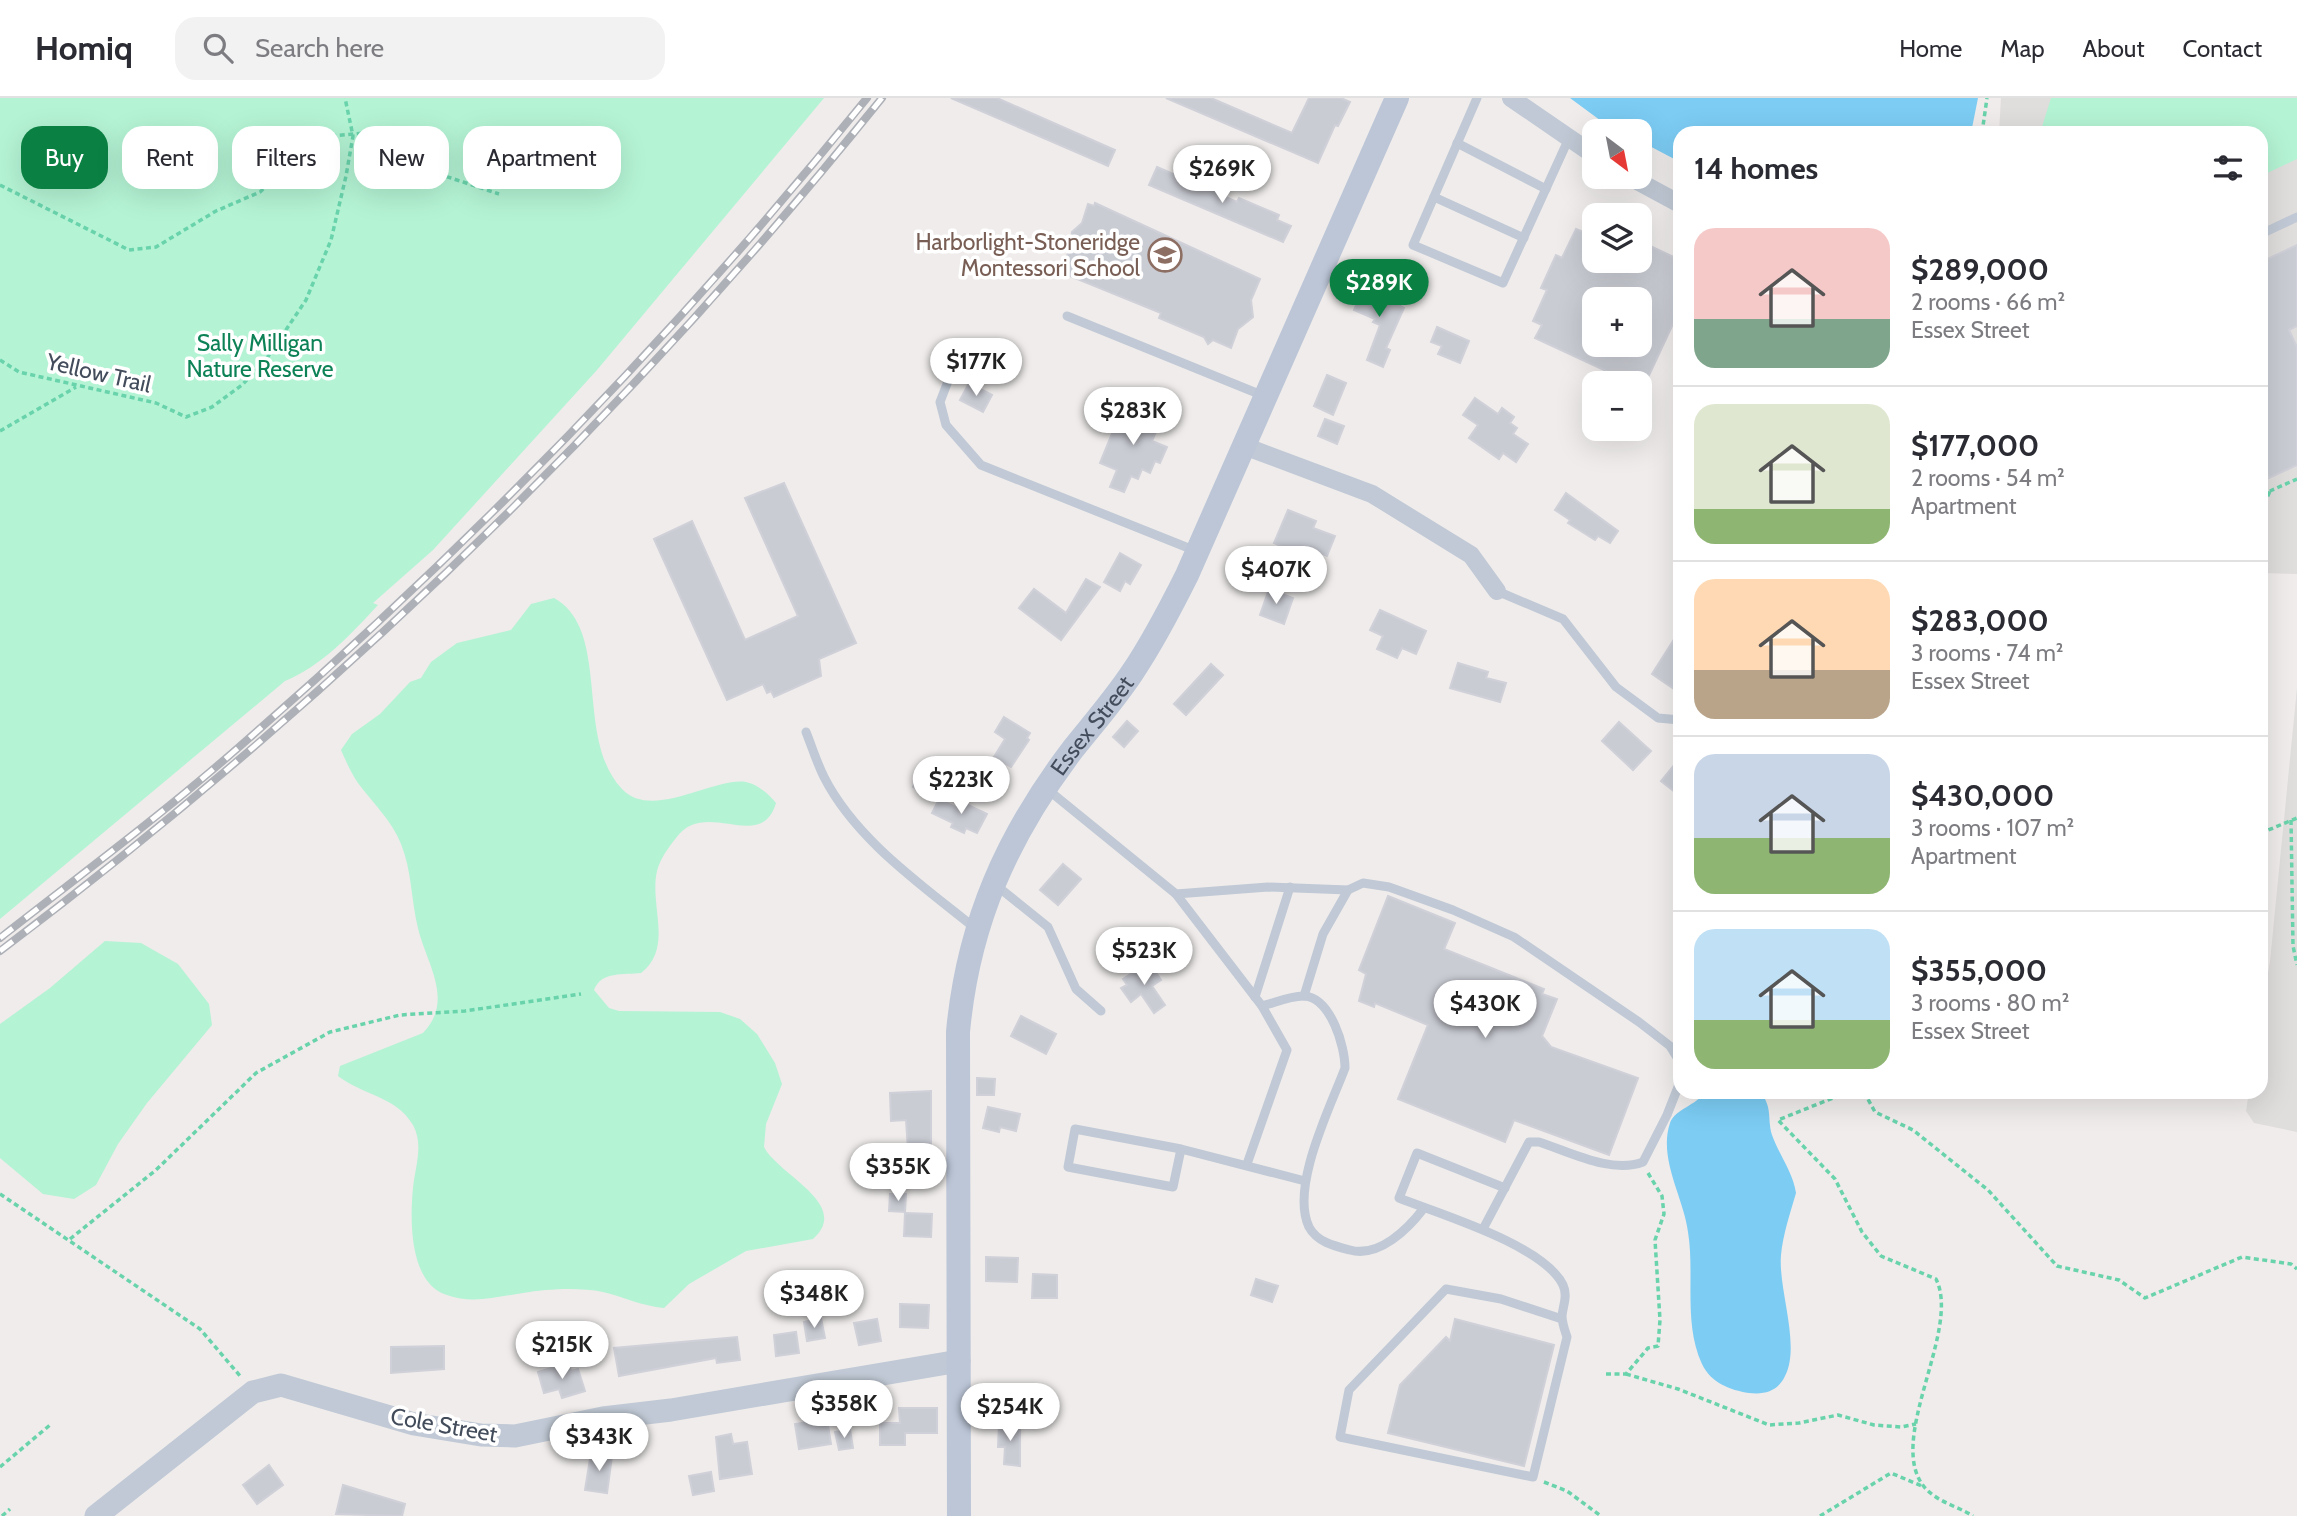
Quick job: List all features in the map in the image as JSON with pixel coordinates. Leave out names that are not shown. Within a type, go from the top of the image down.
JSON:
[{"type":"main road","name":"Essex Street","points":[[959,1516],[958,1032],[966,965],[976,929],[993,883],[1014,839],[1045,788],[1155,637],[1197,552],[1396,98]]},
{"type":"street","points":[[1511,98],[1582,147]]},
{"type":"street","points":[[1652,189],[1673,200]]},
{"type":"street","points":[[1244,446],[1373,494],[1471,555],[1497,590]]},
{"type":"street","name":"Cole Street","points":[[96,1516],[253,1392],[281,1385],[414,1424],[481,1435],[514,1436],[603,1418],[671,1410],[959,1361]]},
{"type":"lane","points":[[1477,98],[1413,245],[1503,283],[1569,138]]},
{"type":"lane","points":[[1457,144],[1546,189]]},
{"type":"lane","points":[[1434,197],[1524,238]]},
{"type":"lane","points":[[2268,231],[2297,217]]},
{"type":"lane","points":[[1068,316],[1265,397]]},
{"type":"lane","points":[[950,376],[940,402],[946,425],[981,465],[1197,552]]},
{"type":"lane","points":[[1497,590],[1563,619],[1616,687],[1658,718],[1673,719]]},
{"type":"lane","points":[[806,732],[824,778],[850,817],[891,858],[976,929]]},
{"type":"lane","points":[[1045,788],[1175,894],[1262,1006],[1287,1050],[1247,1164]]},
{"type":"lane","points":[[993,883],[1048,928],[1076,989],[1101,1011]]},
{"type":"lane","points":[[1175,894],[1290,887],[1348,890],[1363,883],[1389,887],[1453,910],[1514,937],[1639,1022],[1673,1051]]},
{"type":"lane","points":[[1255,997],[1290,887]]},
{"type":"lane","points":[[1304,996],[1323,934],[1348,890]]},
{"type":"lane","points":[[1262,1006],[1304,996],[1318,1002],[1331,1018],[1345,1054],[1345,1068],[1305,1181],[1309,1226],[1318,1238],[1358,1253],[1384,1245],[1409,1227],[1424,1208]]},
{"type":"lane","points":[[1483,1229],[1529,1142],[1539,1142],[1615,1166],[1630,1167],[1643,1162],[1673,1099]]},
{"type":"lane","points":[[1181,1149],[1173,1187],[1068,1167],[1075,1129],[1181,1149],[1305,1181]]},
{"type":"lane","points":[[1504,1188],[1418,1153],[1399,1198],[1483,1229],[1539,1261],[1558,1277],[1564,1286],[1566,1298],[1562,1319],[1567,1337],[1533,1478],[1340,1437],[1349,1390],[1446,1289],[1501,1299],[1562,1319]]},
{"type":"path","name":"Yellow Trail","points":[[0,360],[19,372],[156,404],[186,417],[212,407],[242,385],[265,361],[306,300],[337,217],[353,136],[345,98]]},
{"type":"path","points":[[1983,126],[1987,98]]},
{"type":"path","points":[[0,185],[129,250],[156,247],[216,211],[260,192],[320,137],[366,133],[382,138],[427,170],[499,194]]},
{"type":"path","points":[[0,431],[76,387]]},
{"type":"path","points":[[2268,496],[2270,491],[2297,479]]},
{"type":"path","points":[[2268,830],[2297,818]]},
{"type":"path","points":[[2291,820],[2292,946],[2297,965]]},
{"type":"path","points":[[70,1239],[156,1170],[256,1073],[330,1032],[400,1015],[465,1011],[581,994]]},
{"type":"path","points":[[1830,1099],[1778,1120],[1835,1179],[1862,1232],[1881,1256],[1936,1279],[1941,1289],[1937,1343],[1917,1424],[1913,1461],[1924,1487]]},
{"type":"path","points":[[1868,1099],[1875,1112],[1913,1130],[1988,1191],[2057,1266],[2119,1280],[2145,1298],[2242,1257],[2291,1264],[2297,1269]]},
{"type":"path","points":[[1626,1374],[1648,1348],[1658,1346],[1660,1320],[1655,1240],[1664,1214],[1662,1196],[1643,1162]]},
{"type":"path","points":[[0,1194],[200,1329],[253,1392]]},
{"type":"path","points":[[1606,1374],[1626,1374],[1678,1390],[1769,1425],[1799,1423],[1838,1415],[1874,1425],[1901,1427],[1917,1424]]},
{"type":"path","points":[[0,1467],[50,1425]]},
{"type":"path","points":[[1820,1516],[1891,1473],[1924,1487],[1942,1502],[1973,1516]]},
{"type":"path","points":[[1533,1478],[1567,1491],[1601,1516]]},
{"type":"path","points":[[2,1516],[10,1509]]},
{"type":"shaded area","points":[[2001,98],[2297,98],[2297,574],[2268,573],[2268,126],[1999,126]]},
{"type":"shaded area","points":[[2297,688],[2297,1132],[2254,1123],[2246,1111],[2248,1099],[2268,1099],[2270,961]]},
{"type":"green space","name":"Sally Milligan Nature Reserve","points":[[0,98],[824,98],[597,370],[433,550],[373,603],[378,605],[347,637],[324,658],[285,681],[0,919]]},
{"type":"green space","points":[[2051,98],[2297,98],[2297,159],[2268,173],[2268,126],[2042,126]]},
{"type":"green space","points":[[554,598],[572,613],[582,634],[599,743],[608,768],[622,789],[635,798],[650,801],[683,796],[717,785],[746,782],[759,788],[776,803],[769,817],[758,824],[745,826],[702,822],[688,827],[676,838],[662,858],[657,871],[655,884],[658,939],[651,963],[641,973],[607,977],[597,984],[594,990],[609,1008],[619,1011],[720,1012],[740,1019],[757,1034],[775,1063],[782,1084],[766,1124],[764,1147],[818,1202],[824,1214],[823,1226],[813,1239],[746,1251],[689,1284],[664,1308],[584,1289],[542,1290],[473,1300],[444,1294],[432,1287],[418,1262],[412,1231],[413,1188],[418,1156],[418,1140],[413,1125],[406,1115],[388,1102],[338,1076],[340,1066],[423,1033],[437,1008],[438,995],[418,928],[401,844],[387,820],[355,779],[341,750],[352,734],[380,714],[410,682],[421,678],[431,662],[457,643],[511,630],[531,604]]},
{"type":"green space","points":[[105,941],[141,943],[178,964],[209,1004],[212,1025],[147,1103],[118,1144],[96,1185],[74,1199],[43,1194],[0,1158],[0,1024],[50,988]]},
{"type":"water","points":[[1570,98],[1978,98],[1972,126],[1673,126],[1673,158],[1652,147],[1652,119],[1598,119]]},
{"type":"water","points":[[1765,1099],[1772,1135],[1796,1193],[1781,1255],[1790,1333],[1789,1363],[1782,1381],[1766,1392],[1742,1392],[1716,1381],[1706,1371],[1696,1348],[1691,1316],[1688,1232],[1669,1164],[1667,1137],[1673,1118],[1697,1100]]},
{"type":"building","points":[[951,98],[997,98],[1115,150],[1108,166]]},
{"type":"building","points":[[1166,98],[1211,98],[1292,133],[1309,98],[1341,98],[1350,102],[1338,126],[1335,125],[1318,163]]},
{"type":"building","points":[[1157,167],[1237,202],[1239,198],[1279,215],[1277,220],[1291,226],[1283,242],[1149,185]]},
{"type":"building","points":[[1095,203],[1260,279],[1251,300],[1253,317],[1238,329],[1231,348],[1213,340],[1208,344],[1204,337],[1159,318],[1161,313],[1060,272],[1069,251],[1072,232],[1082,223],[1088,204],[1094,206]]},
{"type":"building","points":[[1576,229],[1582,231],[1582,273],[1652,273],[1652,247],[1673,257],[1673,324],[1651,371],[1606,371],[1535,338],[1542,325],[1533,321],[1547,290],[1541,288],[1556,255],[1562,258]]},
{"type":"building","points":[[2297,245],[2297,326],[2289,330],[2297,347],[2297,465],[2269,478],[2268,476],[2268,259]]},
{"type":"building","points":[[1366,281],[1388,290],[1384,297],[1404,308],[1386,348],[1390,350],[1383,367],[1367,360],[1380,325],[1373,322],[1375,319],[1354,310]]},
{"type":"building","points":[[1437,327],[1469,341],[1460,363],[1438,354],[1442,346],[1431,342]]},
{"type":"building","points":[[1327,375],[1346,383],[1333,415],[1314,406]]},
{"type":"building","points":[[969,383],[992,395],[983,412],[960,400]]},
{"type":"building","points":[[1475,398],[1498,414],[1502,408],[1514,417],[1510,423],[1517,428],[1513,434],[1528,444],[1516,462],[1503,453],[1499,459],[1469,438],[1478,425],[1463,415]]},
{"type":"building","points":[[1124,404],[1161,420],[1152,441],[1167,447],[1160,463],[1155,461],[1150,473],[1142,469],[1138,479],[1131,476],[1124,492],[1110,487],[1117,470],[1100,463]]},
{"type":"building","points":[[1325,419],[1344,426],[1337,444],[1318,436]]},
{"type":"building","points":[[784,483],[856,643],[819,659],[821,676],[774,697],[771,691],[767,693],[763,684],[727,700],[654,539],[692,521],[745,640],[798,616],[745,498]]},
{"type":"building","points":[[1566,493],[1618,531],[1610,543],[1598,536],[1595,540],[1568,523],[1570,520],[1555,510]]},
{"type":"building","points":[[1288,510],[1316,521],[1313,528],[1335,536],[1327,556],[1305,546],[1301,555],[1274,543]]},
{"type":"building","points":[[1120,553],[1141,565],[1130,584],[1125,581],[1120,591],[1104,582]]},
{"type":"building","points":[[1086,579],[1100,587],[1061,640],[1019,608],[1034,589],[1066,613]]},
{"type":"building","points":[[1269,589],[1293,598],[1284,624],[1260,615]]},
{"type":"building","points":[[1380,610],[1426,631],[1416,654],[1402,648],[1397,658],[1377,649],[1383,636],[1370,630]]},
{"type":"building","points":[[1673,641],[1673,688],[1652,674]]},
{"type":"building","points":[[1458,663],[1488,672],[1486,678],[1506,683],[1500,702],[1450,688]]},
{"type":"building","points":[[1211,664],[1223,675],[1186,715],[1174,704]]},
{"type":"building","points":[[1004,717],[1030,733],[1027,738],[1029,740],[1011,767],[994,757],[1005,739],[995,732]]},
{"type":"building","points":[[1127,721],[1138,731],[1124,747],[1113,737]]},
{"type":"building","points":[[1619,722],[1651,751],[1633,770],[1602,741]]},
{"type":"building","points":[[923,762],[943,770],[934,795],[913,787]]},
{"type":"building","points":[[1673,766],[1673,790],[1661,781]]},
{"type":"building","points":[[939,799],[959,809],[962,802],[987,814],[977,833],[966,828],[964,833],[951,827],[953,823],[932,813]]},
{"type":"building","points":[[1063,864],[1081,879],[1058,905],[1040,890]]},
{"type":"building","points":[[1388,896],[1455,923],[1444,949],[1544,989],[1542,994],[1557,999],[1542,1036],[1551,1047],[1638,1078],[1609,1155],[1514,1120],[1505,1142],[1398,1099],[1428,1025],[1375,1003],[1374,1007],[1359,1001],[1366,974],[1359,970]]},
{"type":"building","points":[[1149,962],[1161,980],[1152,986],[1165,1005],[1154,1013],[1141,994],[1131,1002],[1121,988],[1127,985],[1123,979]]},
{"type":"building","points":[[1021,1016],[1056,1034],[1046,1054],[1011,1036]]},
{"type":"building","points":[[977,1078],[995,1079],[994,1095],[977,1095]]},
{"type":"building","points":[[931,1091],[931,1166],[888,1165],[888,1149],[908,1150],[906,1120],[891,1121],[890,1093]]},
{"type":"building","points":[[988,1107],[1020,1114],[1016,1131],[1000,1127],[999,1132],[983,1128]]},
{"type":"building","points":[[890,1194],[906,1194],[905,1212],[889,1211]]},
{"type":"building","points":[[905,1213],[932,1214],[931,1237],[904,1236]]},
{"type":"building","points":[[986,1257],[1018,1258],[1017,1282],[986,1281]]},
{"type":"building","points":[[1033,1274],[1057,1275],[1057,1298],[1032,1298]]},
{"type":"building","points":[[1256,1279],[1278,1286],[1272,1302],[1251,1295]]},
{"type":"building","points":[[900,1304],[929,1305],[928,1328],[900,1327]]},
{"type":"building","points":[[821,1318],[825,1338],[807,1341],[804,1322]]},
{"type":"building","points":[[877,1319],[881,1341],[859,1345],[854,1323]]},
{"type":"building","points":[[1455,1319],[1554,1345],[1524,1466],[1388,1433],[1400,1385],[1446,1337],[1450,1341]]},
{"type":"building","points":[[796,1332],[799,1353],[776,1356],[774,1335]]},
{"type":"building","points":[[737,1337],[740,1360],[717,1363],[716,1358],[619,1376],[614,1348]]},
{"type":"building","points":[[444,1346],[444,1369],[391,1373],[391,1347]]},
{"type":"building","points":[[568,1363],[571,1371],[578,1369],[585,1391],[562,1398],[559,1389],[544,1393],[538,1372]]},
{"type":"building","points":[[899,1408],[937,1408],[937,1433],[905,1433],[905,1445],[880,1445],[880,1423],[900,1423]]},
{"type":"building","points":[[827,1419],[831,1444],[799,1449],[795,1424]]},
{"type":"building","points":[[999,1423],[1020,1424],[1020,1466],[1004,1464],[1005,1447],[998,1447]]},
{"type":"building","points":[[850,1429],[853,1448],[839,1450],[835,1432]]},
{"type":"building","points":[[731,1434],[733,1444],[747,1442],[752,1474],[720,1479],[716,1437]]},
{"type":"building","points":[[591,1453],[612,1456],[607,1493],[585,1490]]},
{"type":"building","points":[[269,1465],[283,1485],[257,1504],[243,1485]]},
{"type":"building","points":[[711,1472],[714,1491],[693,1495],[689,1476]]},
{"type":"building","points":[[343,1485],[405,1504],[402,1516],[336,1514]]},
{"type":"railway","points":[[0,938],[217,766],[331,666],[493,512],[723,269],[867,98]]},
{"type":"railway","points":[[0,951],[121,857],[240,759],[355,657],[467,552],[576,444],[681,332],[783,217],[882,98]]},
{"type":"place","name":"Harborlight-Stoneridge Montessori School","points":[[1165,255]]}]
